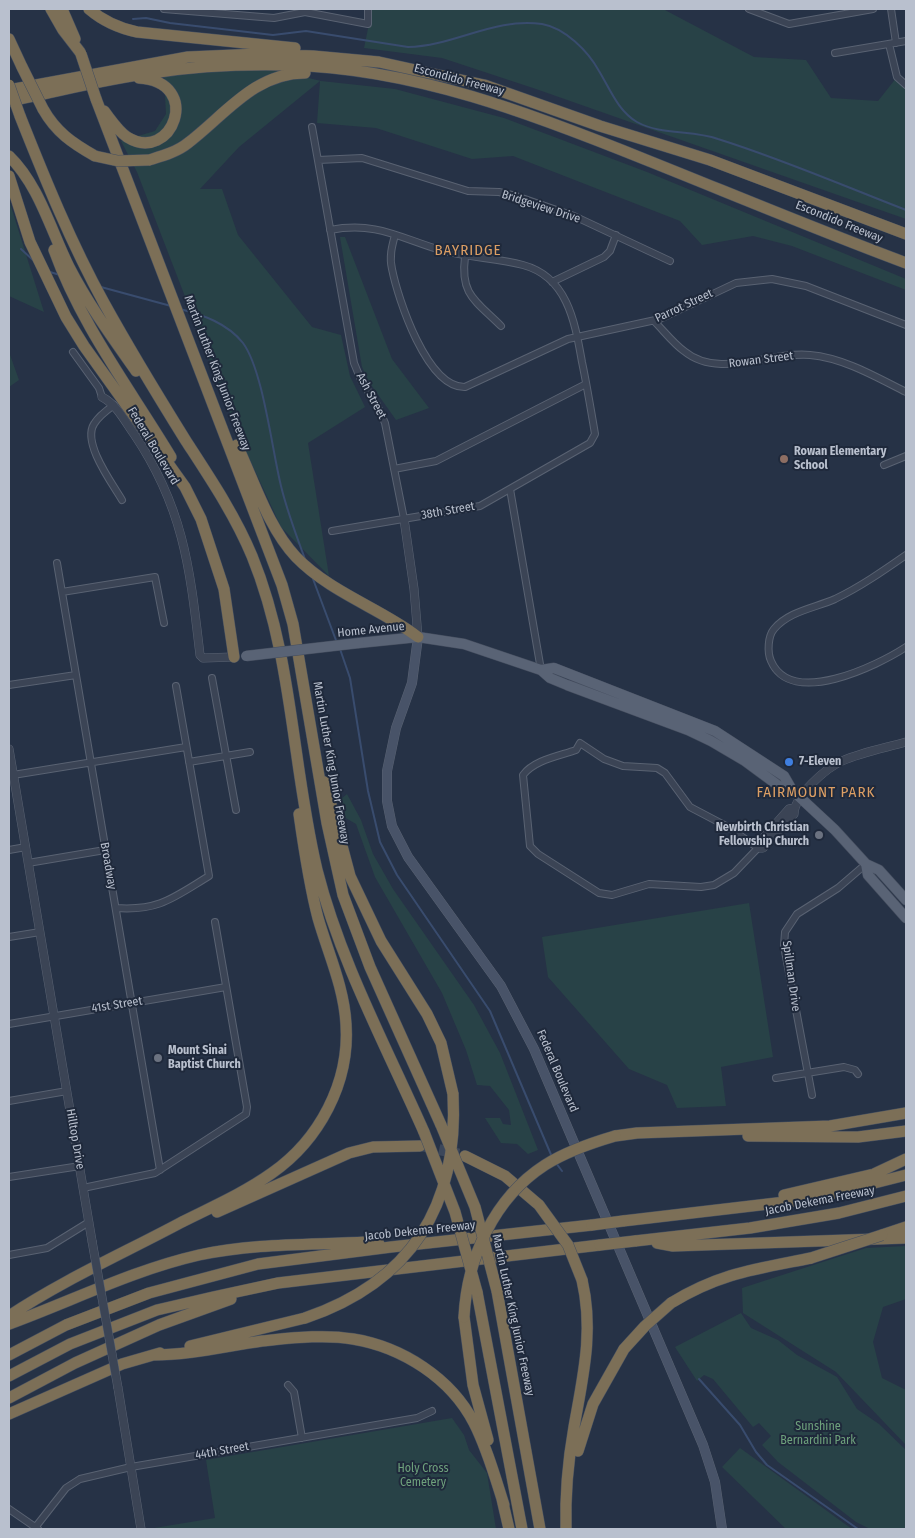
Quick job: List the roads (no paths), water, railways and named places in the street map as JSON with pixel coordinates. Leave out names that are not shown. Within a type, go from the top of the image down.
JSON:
[{"type":"highway","points":[[51,9],[62,30],[80,53]]},
{"type":"highway","name":"Martin Luther King Junior Freeway","points":[[62,9],[182,319],[284,591],[293,624],[331,846],[348,911],[475,1207],[497,1291],[540,1529]]},
{"type":"highway","points":[[89,9],[122,29],[137,32],[315,50],[379,62]]},
{"type":"highway","points":[[9,39],[43,109],[61,134],[73,144],[95,156],[118,161],[149,160],[186,144],[239,98],[261,83],[292,73],[379,75]]},
{"type":"highway","name":"Escondido Freeway","points":[[9,90],[188,57],[258,54],[313,56],[379,62],[484,85],[600,126],[710,160],[906,234]]},
{"type":"highway","name":"Escondido Freeway","points":[[9,101],[150,73],[236,66],[288,65],[379,75],[483,99],[604,143],[906,263]]},
{"type":"highway","points":[[97,102],[126,136],[133,140],[150,142],[158,140],[172,128],[176,109],[174,100],[165,85],[147,79],[110,81]]},
{"type":"highway","points":[[9,85],[45,179],[88,273],[177,426],[227,507],[252,557],[270,610],[284,673],[311,840],[324,896],[341,946],[424,1132],[455,1212],[478,1292],[522,1529]]},
{"type":"highway","points":[[9,156],[19,166],[42,210],[64,264],[72,293],[95,337],[173,460],[184,487],[201,519],[214,552],[240,656]]},
{"type":"highway","points":[[9,176],[30,242],[66,317],[94,360],[184,487]]},
{"type":"highway","points":[[64,264],[106,329],[177,426]]},
{"type":"highway","points":[[196,356],[282,540],[297,558],[325,580],[418,637]]},
{"type":"highway","points":[[9,1316],[60,1285],[248,1188],[280,1167],[316,1130],[338,1085],[346,1045],[344,1002],[318,918],[307,866],[291,767],[284,673]]},
{"type":"highway","points":[[9,1414],[122,1364],[305,1318],[348,1300],[378,1282],[399,1263],[417,1241],[438,1200],[448,1169],[453,1141],[453,1094],[441,1043],[434,1028],[381,941],[350,876],[342,850],[331,797],[318,762]]},
{"type":"highway","points":[[509,1529],[473,1385],[464,1317],[466,1292],[477,1252],[491,1222],[510,1196],[536,1172],[551,1162],[571,1152],[615,1136],[656,1132],[830,1126],[906,1113]]},
{"type":"highway","points":[[656,1132],[808,1138],[858,1137],[906,1131]]},
{"type":"highway","points":[[119,1256],[340,1156],[373,1147],[420,1146]]},
{"type":"highway","points":[[465,1156],[505,1176],[538,1204],[564,1238],[582,1280],[588,1315],[589,1339],[568,1467],[567,1529]]},
{"type":"highway","points":[[704,1212],[874,1174],[906,1159]]},
{"type":"highway","name":"Jacob Dekema Freeway","points":[[9,1355],[66,1325],[149,1293],[258,1264],[812,1199],[906,1175]]},
{"type":"highway","name":"Jacob Dekema Freeway","points":[[9,1376],[70,1344],[157,1310],[278,1283],[750,1228],[839,1213],[906,1196]]},
{"type":"highway","points":[[567,1529],[579,1443],[592,1404],[624,1349],[645,1326],[671,1303],[699,1286],[736,1272],[811,1258],[906,1227]]},
{"type":"highway","points":[[640,1241],[673,1246],[906,1238]]},
{"type":"highway","points":[[9,1324],[146,1271],[215,1252],[262,1246],[366,1242],[391,1247]]},
{"type":"highway","points":[[9,1398],[75,1363],[159,1325],[278,1283]]},
{"type":"highway","points":[[153,1355],[180,1354],[264,1341],[326,1337],[353,1338],[393,1351],[426,1369],[445,1385],[464,1406],[483,1442],[504,1505]]},
{"type":"main road","name":"Home Avenue","points":[[240,656],[418,637],[464,644],[542,670],[554,668],[715,731],[784,776],[795,793],[835,830],[866,864],[879,870],[906,900]]},
{"type":"main road","name":"Federal Boulevard","points":[[418,637],[412,683],[396,728],[388,771],[387,801],[392,826],[408,858],[501,986],[528,1036],[703,1445],[716,1482],[722,1529]]},
{"type":"main road","name":"Home Avenue","points":[[866,864],[868,875],[906,918]]},
{"type":"street","points":[[164,9],[274,18],[305,12],[368,24],[368,9]]},
{"type":"street","points":[[749,9],[789,24],[873,9]]},
{"type":"street","points":[[891,9],[896,43]]},
{"type":"street","points":[[835,53],[906,41]]},
{"type":"street","points":[[889,44],[897,77],[906,85]]},
{"type":"street","name":"Ash Street","points":[[312,127],[354,363],[361,380],[385,423],[404,519],[414,589],[418,637]]},
{"type":"street","name":"Bridgeview Drive","points":[[318,160],[362,158],[468,191],[499,192],[516,196],[574,216],[670,261]]},
{"type":"street","points":[[330,230],[361,226],[395,234],[465,257],[522,265],[537,270],[552,282],[569,304],[586,384],[436,461],[394,470]]},
{"type":"street","name":"Parrot Street","points":[[395,234],[391,250],[391,268],[413,336],[423,352],[449,384],[456,387],[465,387],[577,336],[654,321],[736,283],[772,279],[806,286],[906,325]]},
{"type":"street","points":[[552,282],[604,257],[610,250],[616,235]]},
{"type":"street","points":[[465,257],[463,275],[469,294],[501,326]]},
{"type":"street","name":"Rowan Street","points":[[654,321],[684,352],[711,364],[726,365],[774,356],[814,356],[862,370],[906,392]]},
{"type":"street","name":"Federal Boulevard","points":[[73,352],[98,388],[102,397],[114,405],[151,462],[165,488],[177,518],[190,568],[200,655]]},
{"type":"street","name":"38th Street","points":[[332,531],[480,506],[590,443],[595,434],[586,384]]},
{"type":"street","points":[[114,405],[94,424],[92,442],[98,460],[122,500]]},
{"type":"street","points":[[884,465],[906,456]]},
{"type":"street","points":[[510,489],[542,670]]},
{"type":"street","points":[[906,555],[867,582],[835,599],[784,619],[772,630],[768,644],[770,661],[775,669],[788,680],[808,683],[854,673],[883,661],[906,647]]},
{"type":"street","name":"Broadway","points":[[57,563],[160,1170]]},
{"type":"street","points":[[62,592],[155,577],[164,623]]},
{"type":"street","name":"Home Avenue","points":[[200,655],[203,658],[240,656]]},
{"type":"street","points":[[9,685],[76,675]]},
{"type":"street","points":[[212,678],[236,810]]},
{"type":"street","points":[[116,908],[145,909],[166,902],[209,876],[176,686]]},
{"type":"street","points":[[758,848],[728,827],[690,807],[664,773],[657,768],[623,766],[604,759],[580,743],[576,750],[536,765],[527,770],[523,775],[532,850],[599,893],[612,895],[649,884],[701,887],[714,885],[734,873],[758,848],[763,848],[794,814],[795,793],[841,761],[906,742]]},
{"type":"street","points":[[13,775],[186,747]]},
{"type":"street","name":"Hilltop Drive","points":[[9,749],[10,764],[26,848],[141,1529]]},
{"type":"street","points":[[189,762],[250,752]]},
{"type":"street","points":[[9,850],[26,848]]},
{"type":"street","points":[[28,863],[106,850]]},
{"type":"street","name":"Spillman Drive","points":[[812,1094],[784,946],[785,932],[797,914],[838,888],[866,864]]},
{"type":"street","points":[[84,1188],[142,1178],[160,1170],[246,1114],[215,922]]},
{"type":"street","points":[[9,938],[40,932]]},
{"type":"street","name":"41st Street","points":[[9,1024],[226,987]]},
{"type":"street","points":[[776,1078],[844,1067],[855,1070],[858,1074]]},
{"type":"street","points":[[9,1101],[67,1091]]},
{"type":"street","points":[[9,1177],[80,1166]]},
{"type":"street","points":[[9,1255],[47,1248],[89,1222]]},
{"type":"street","points":[[288,1385],[294,1392],[302,1438]]},
{"type":"street","name":"44th Street","points":[[36,1529],[66,1488],[80,1479],[131,1467],[417,1418],[432,1411]]},
{"type":"street","points":[[9,1509],[36,1529]]},
{"type":"waterway","points":[[133,19],[146,18],[170,23],[273,35],[306,31],[408,47],[442,42],[508,24],[525,23],[551,26],[567,35],[582,48],[594,63],[620,106],[637,122],[666,131],[708,136],[742,147],[906,210]]},
{"type":"waterway","points":[[21,249],[34,261]]},
{"type":"waterway","points":[[50,272],[60,275]]},
{"type":"waterway","points":[[101,287],[171,306]]},
{"type":"waterway","points":[[180,309],[206,317],[230,330],[243,343],[250,355],[266,411],[283,495],[305,559]]},
{"type":"waterway","points":[[313,579],[337,643]]},
{"type":"waterway","points":[[340,649],[350,678],[368,791],[380,842],[397,875],[490,1011],[552,1157]]},
{"type":"waterway","points":[[556,1163],[562,1171]]},
{"type":"waterway","points":[[699,1379],[740,1425],[756,1452],[767,1465],[858,1529]]},
{"type":"tunnel","points":[[423,1146],[459,1154]]},
{"type":"place","name":"Rowan Elementary School","points":[[784,459]]},
{"type":"place","name":"7-Eleven","points":[[789,762]]},
{"type":"place","name":"Newbirth Christian Fellowship Church","points":[[819,835]]},
{"type":"place","name":"Mount Sinai Baptist Church","points":[[158,1058]]},
{"type":"district","name":"BAYRIDGE","points":[[468,251]]},
{"type":"district","name":"FAIRMOUNT PARK","points":[[816,793]]},
{"type":"park label","name":"Sunshine Bernardini Park","points":[[818,1434]]},
{"type":"park label","name":"Holy Cross Cemetery","points":[[423,1476]]}]
